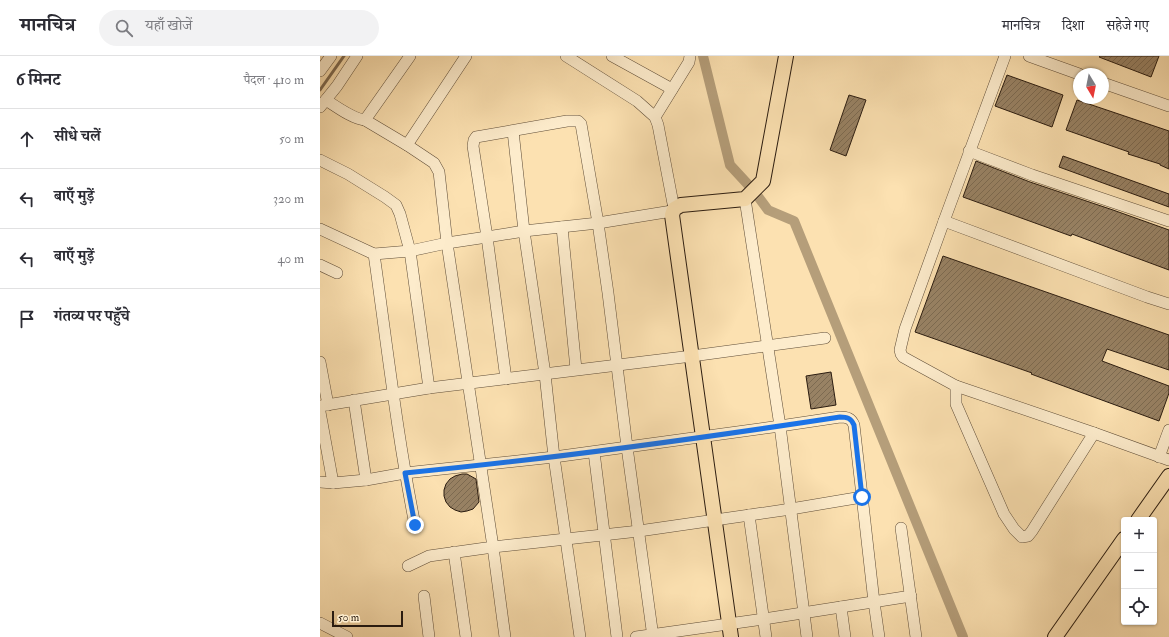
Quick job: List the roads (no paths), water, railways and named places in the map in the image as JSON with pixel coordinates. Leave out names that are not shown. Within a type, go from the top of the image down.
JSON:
[{"type":"main road","points":[[730,630],[672,215],[673,210],[681,205],[745,199],[763,181],[786,56]]},
{"type":"main road","points":[[1140,517],[1169,476]]},
{"type":"main road","points":[[1055,637],[1121,543]]},
{"type":"street","points":[[320,71],[330,56]]},
{"type":"street","points":[[357,56],[323,104],[360,120],[365,120],[434,163],[439,172],[447,243],[493,547],[505,637]]},
{"type":"street","points":[[365,120],[410,56]]},
{"type":"street","points":[[407,145],[466,56]]},
{"type":"street","points":[[320,229],[374,254],[410,251],[447,243],[524,231],[598,223],[673,210],[658,125],[654,117],[637,101],[566,56]]},
{"type":"street","points":[[612,56],[672,89]]},
{"type":"street","points":[[654,117],[689,62],[690,56]]},
{"type":"street","points":[[1004,56],[906,329],[900,350],[901,354],[903,357],[956,386],[1094,433],[1164,459],[1169,430]]},
{"type":"street","points":[[1029,56],[1073,72]]},
{"type":"street","points":[[1109,85],[1169,106]]},
{"type":"street","points":[[506,379],[473,146],[474,140],[476,137],[567,121],[580,122],[598,223],[652,636]]},
{"type":"street","points":[[513,131],[524,231],[545,374],[554,457],[580,637]]},
{"type":"street","points":[[969,151],[1076,190],[1169,221]]},
{"type":"street","points":[[320,160],[348,174],[396,205],[400,214],[410,251],[430,388]]},
{"type":"street","points":[[745,199],[780,426],[807,637]]},
{"type":"street","points":[[944,221],[1169,304]]},
{"type":"street","points":[[562,227],[576,370]]},
{"type":"street","points":[[374,254],[393,394],[405,473],[415,525]]},
{"type":"street","points":[[320,265],[337,273]]},
{"type":"street","points":[[323,408],[354,400],[430,388],[825,338]]},
{"type":"street","points":[[320,362],[323,408],[333,483]]},
{"type":"street","points":[[956,386],[956,404],[1004,514],[1014,529],[1022,536],[1026,537],[1030,533],[1094,433]]},
{"type":"street","points":[[354,400],[366,480]]},
{"type":"street","points":[[320,482],[333,483],[366,480],[405,473],[480,466],[627,448],[703,436],[847,417],[851,419],[854,425],[879,637]]},
{"type":"street","points":[[594,452],[617,637]]},
{"type":"street","points":[[408,566],[425,557],[454,552],[566,538],[639,531],[862,497]]},
{"type":"street","points":[[749,515],[766,637]]},
{"type":"street","points":[[901,528],[916,637]]},
{"type":"street","points":[[454,552],[466,637]]},
{"type":"street","points":[[424,596],[429,637]]},
{"type":"street","points":[[636,637],[730,630],[764,619],[910,596]]},
{"type":"street","points":[[841,607],[845,637]]},
{"type":"street","points":[[320,623],[347,637]]},
{"type":"waterway","points":[[320,90],[344,56]]},
{"type":"waterway","points":[[703,56],[730,165],[754,191],[768,210],[794,221],[963,637]]}]
